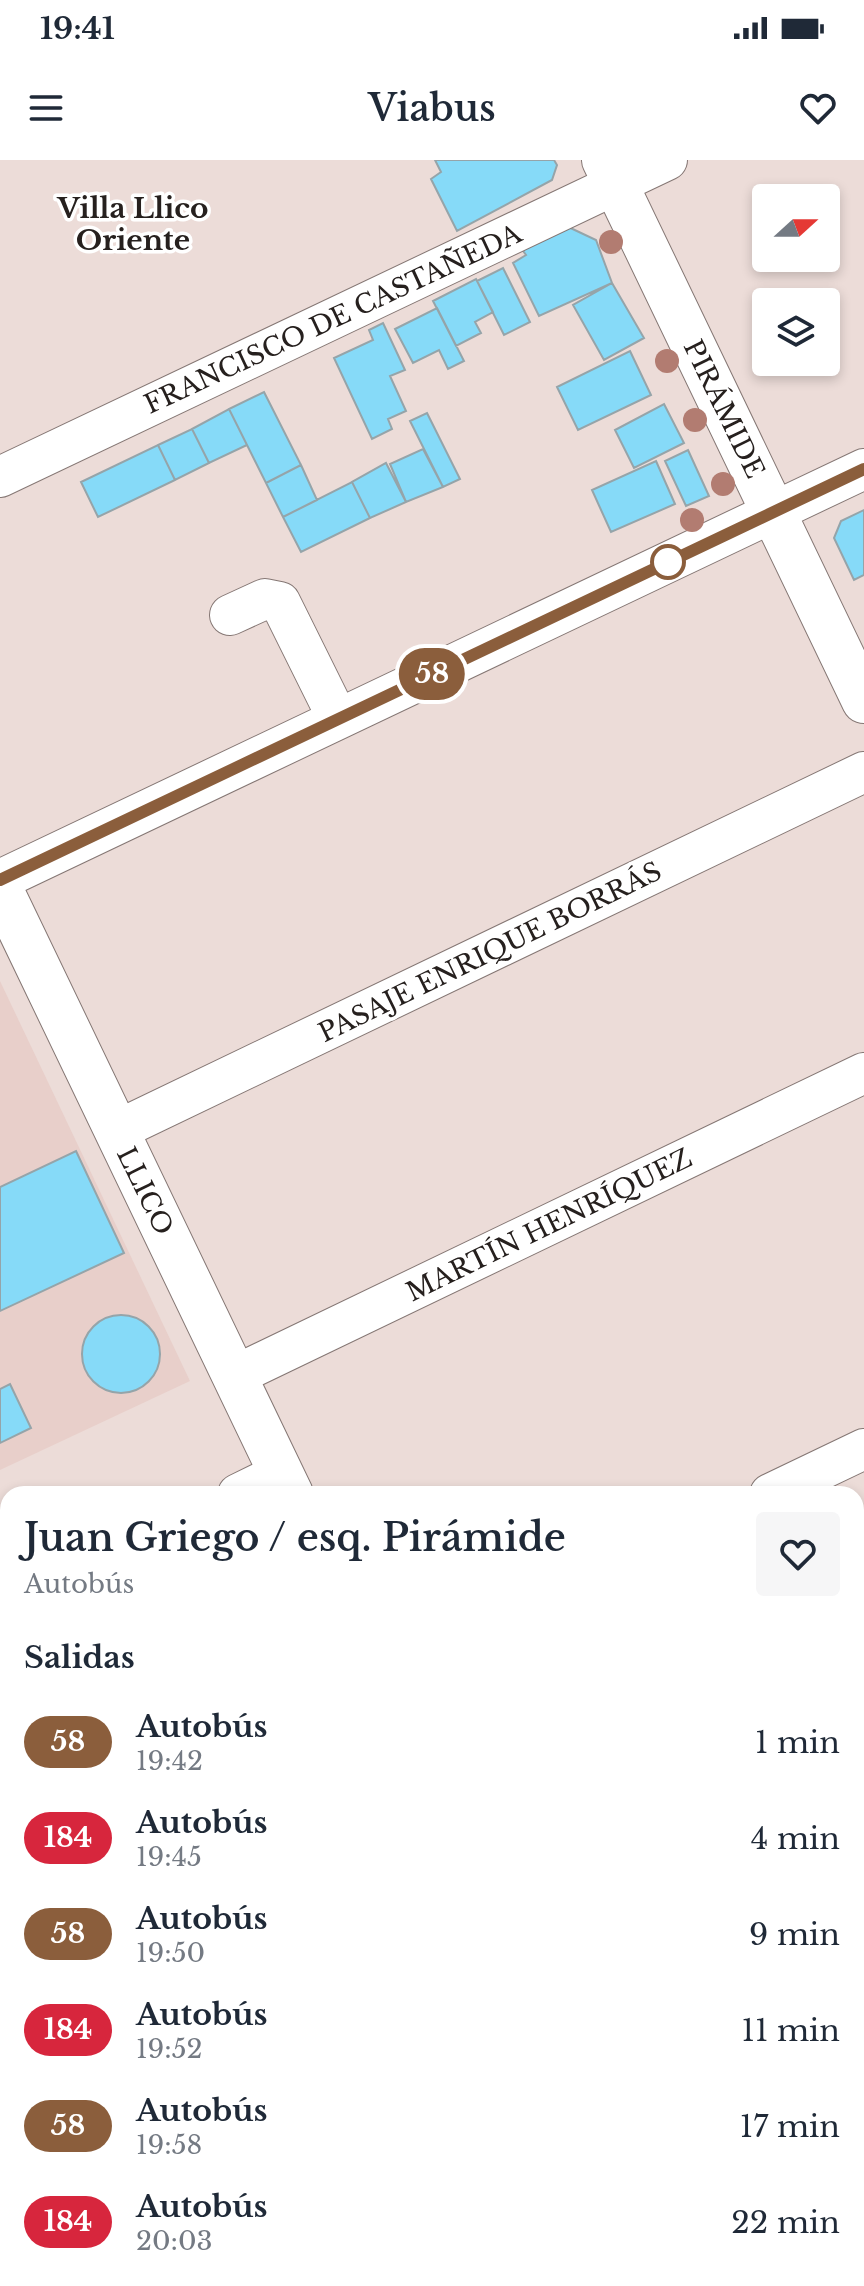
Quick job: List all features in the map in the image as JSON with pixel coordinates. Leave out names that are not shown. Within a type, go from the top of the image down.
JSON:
[{"type":"street","name":"FRANCISCO DE CASTAÑEDA","points":[[0,477],[610,172],[667,160]]},
{"type":"street","name":"PIRÁMIDE","points":[[610,172],[864,701]]},
{"type":"street","points":[[0,880],[864,469]]},
{"type":"street","points":[[230,615],[265,599],[280,602],[338,719]]},
{"type":"street","name":"PASAJE ENRIQUE BORRÁS","points":[[116,1131],[864,772]]},
{"type":"street","name":"LLICO","points":[[0,888],[286,1484]]},
{"type":"street","name":"MARTÍN HENRÍQUEZ","points":[[234,1376],[864,1073]]},
{"type":"street","points":[[787,1486],[864,1449]]},
{"type":"shaded area","points":[[0,981],[190,1381],[0,1470]]},
{"type":"building","points":[[435,160],[554,160],[557,165],[552,180],[457,231],[431,179],[441,172]]},
{"type":"building","points":[[562,224],[596,240],[612,283],[539,316],[513,263],[526,255],[518,244]]},
{"type":"building","points":[[503,268],[530,322],[504,335],[477,281]]},
{"type":"building","points":[[476,279],[493,312],[475,322],[481,333],[456,346],[433,301]]},
{"type":"building","points":[[612,283],[644,338],[604,360],[573,305]]},
{"type":"building","points":[[437,308],[464,361],[448,369],[439,350],[413,363],[395,329]]},
{"type":"building","points":[[383,323],[405,370],[390,376],[406,411],[388,419],[392,429],[372,439],[334,358],[373,340],[369,330]]},
{"type":"building","points":[[630,351],[651,395],[578,430],[557,387]]},
{"type":"building","points":[[264,392],[301,465],[266,483],[229,409]]},
{"type":"building","points":[[664,404],[684,443],[634,468],[615,430]]},
{"type":"building","points":[[229,409],[247,445],[209,463],[192,429]]},
{"type":"building","points":[[427,413],[460,479],[443,487],[410,421]]},
{"type":"building","points":[[192,429],[209,463],[175,480],[158,445]]},
{"type":"building","points":[[158,445],[175,480],[98,517],[81,482]]},
{"type":"building","points":[[423,449],[443,487],[406,502],[390,464]]},
{"type":"building","points":[[688,450],[709,496],[686,506],[665,461]]},
{"type":"building","points":[[656,461],[675,504],[611,532],[592,490]]},
{"type":"building","points":[[386,463],[406,502],[370,518],[352,482]]},
{"type":"building","points":[[301,465],[317,500],[283,517],[266,483]]},
{"type":"building","points":[[352,482],[370,518],[301,552],[283,517]]},
{"type":"building","points":[[864,510],[864,575],[854,580],[834,538],[841,521]]},
{"type":"building","points":[[76,1151],[124,1253],[0,1311],[0,1187]]},
{"type":"building","points":[[113,1315],[129,1315],[143,1321],[154,1332],[160,1354],[154,1376],[143,1387],[129,1393],[113,1393],[99,1387],[88,1376],[82,1362],[82,1346],[88,1332],[99,1321]]},
{"type":"building","points":[[10,1384],[31,1428],[0,1443],[0,1389]]},
{"type":"bus line","name":"58","points":[[0,880],[864,469]]},
{"type":"district","name":"Villa Llico Oriente","points":[[133,224]]}]
